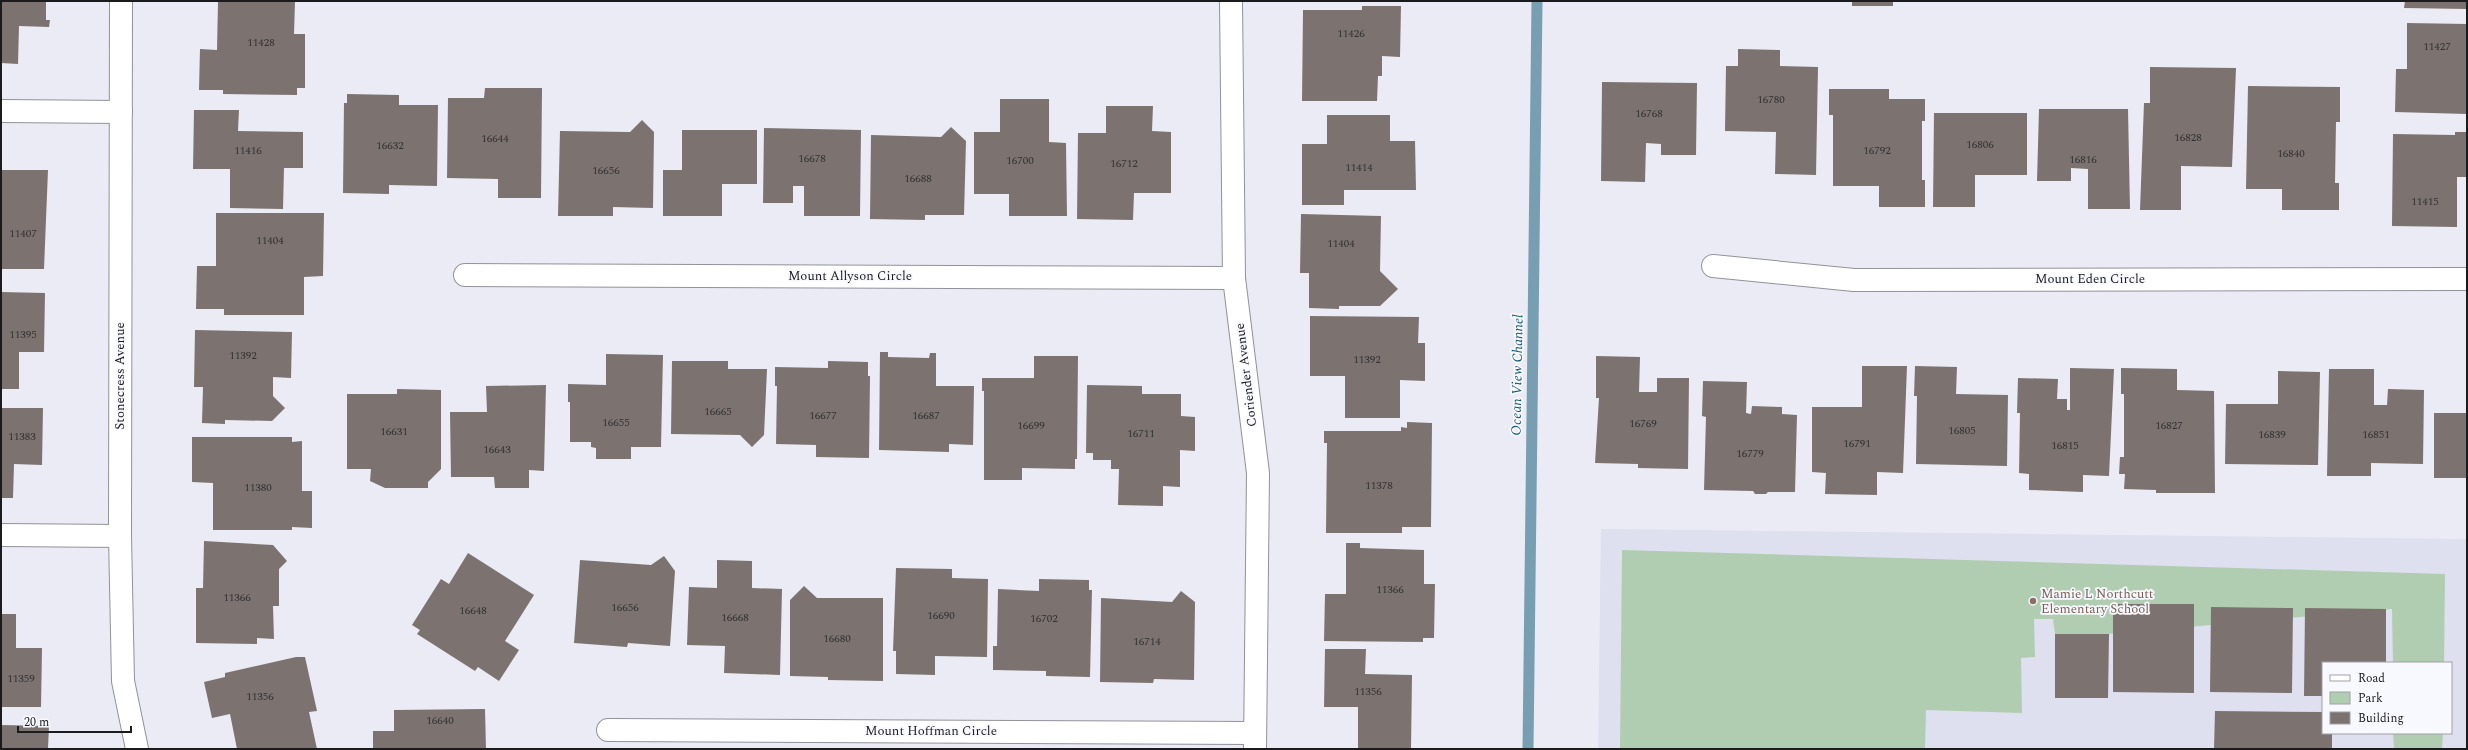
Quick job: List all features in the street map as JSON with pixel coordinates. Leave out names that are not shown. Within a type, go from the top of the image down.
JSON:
[{"type":"street","name":"Stonecress Avenue","points":[[120,1],[120,536],[123,681],[137,749]]},
{"type":"street","name":"Coriender Avenue","points":[[1231,1],[1234,278],[1258,473],[1255,741]]},
{"type":"street","points":[[1,111],[121,112]]},
{"type":"street","name":"Mount Eden Circle","points":[[1713,266],[1854,280],[2467,279]]},
{"type":"street","name":"Mount Allyson Circle","points":[[465,275],[1234,278]]},
{"type":"street","points":[[1,535],[120,536]]},
{"type":"street","name":"Mount Hoffman Circle","points":[[608,730],[1255,741]]},
{"type":"shaded area","name":"Mamie L Northcutt Elementary School","points":[[1601,529],[2467,539],[2467,749],[1598,749]]},
{"type":"green space","points":[[1622,550],[2445,574],[2444,662],[2393,662],[2392,609],[2109,634],[2055,634],[2053,619],[2034,619],[2035,657],[2021,658],[2022,713],[1926,710],[1925,749],[1620,749]]},
{"type":"green space","points":[[2393,734],[2443,734],[2442,749],[2394,749]]},
{"type":"building","points":[[1,1],[46,1],[46,20],[50,20],[49,27],[19,26],[18,64],[1,63]]},
{"type":"building","points":[[218,1],[295,1],[294,34],[305,34],[305,88],[297,88],[297,95],[223,94],[223,90],[199,90],[200,49],[217,50]]},
{"type":"building","points":[[1852,1],[1893,1],[1893,6],[1852,6]]},
{"type":"building","points":[[2405,1],[2467,1],[2467,9],[2404,8]]},
{"type":"building","points":[[1362,6],[1401,6],[1400,57],[1382,56],[1382,76],[1378,76],[1377,101],[1302,101],[1303,10],[1362,10]]},
{"type":"building","points":[[2407,23],[2467,24],[2467,114],[2395,112],[2396,69],[2407,69]]},
{"type":"building","points":[[1738,49],[1780,50],[1780,66],[1818,67],[1816,175],[1775,174],[1776,132],[1725,131],[1726,66],[1738,66]]},
{"type":"building","points":[[2150,67],[2236,68],[2232,167],[2181,166],[2181,210],[2140,210],[2144,103],[2150,103]]},
{"type":"building","points":[[1602,82],[1697,83],[1696,155],[1661,155],[1661,144],[1646,143],[1645,182],[1601,181]]},
{"type":"building","points":[[2248,86],[2340,87],[2340,122],[2336,122],[2335,183],[2339,183],[2339,210],[2282,210],[2282,189],[2246,189]]},
{"type":"building","points":[[485,88],[542,88],[541,198],[498,198],[498,179],[447,178],[448,98],[484,98]]},
{"type":"building","points":[[1829,89],[1889,89],[1889,99],[1925,99],[1925,121],[1922,121],[1922,180],[1925,180],[1925,207],[1879,207],[1879,186],[1833,186],[1833,115],[1829,115]]},
{"type":"building","points":[[347,94],[399,95],[399,105],[438,105],[437,186],[389,185],[389,194],[343,193],[344,103],[347,103]]},
{"type":"building","points":[[1000,99],[1049,99],[1049,142],[1066,143],[1067,216],[1009,216],[1009,194],[974,194],[974,132],[1000,132]]},
{"type":"building","points":[[1106,106],[1153,106],[1152,131],[1171,132],[1171,193],[1134,193],[1133,220],[1077,219],[1078,133],[1106,133]]},
{"type":"building","points":[[2039,109],[2128,109],[2130,209],[2088,209],[2088,169],[2071,168],[2071,181],[2037,181]]},
{"type":"building","points":[[194,110],[239,110],[238,131],[303,132],[303,168],[284,168],[283,209],[230,208],[230,169],[193,169]]},
{"type":"building","points":[[1934,113],[2027,113],[2027,175],[1975,175],[1975,207],[1933,207]]},
{"type":"building","points":[[1327,115],[1390,115],[1390,141],[1415,141],[1416,190],[1344,190],[1344,205],[1302,205],[1302,144],[1327,144]]},
{"type":"building","points":[[642,120],[654,132],[653,208],[613,207],[613,216],[558,216],[560,131],[630,132]]},
{"type":"building","points":[[951,127],[966,141],[964,215],[925,215],[925,220],[870,219],[871,135],[941,137]]},
{"type":"building","points":[[764,128],[861,130],[860,216],[804,216],[804,186],[793,186],[793,203],[763,203]]},
{"type":"building","points":[[682,130],[757,130],[757,184],[722,184],[722,216],[663,216],[663,170],[682,170]]},
{"type":"building","points":[[2455,132],[2467,132],[2467,177],[2457,177],[2457,227],[2392,226],[2393,134],[2455,135]]},
{"type":"building","points":[[1,170],[48,170],[44,269],[1,269]]},
{"type":"building","points":[[216,213],[324,213],[323,276],[304,277],[304,315],[224,315],[224,309],[196,309],[197,266],[216,266]]},
{"type":"building","points":[[1301,214],[1381,216],[1380,271],[1398,289],[1380,306],[1339,306],[1339,309],[1309,308],[1309,273],[1300,273]]},
{"type":"building","points":[[1,292],[45,293],[44,352],[19,352],[19,389],[1,389]]},
{"type":"building","points":[[1310,316],[1419,317],[1418,343],[1425,343],[1425,381],[1400,380],[1400,418],[1345,418],[1345,376],[1310,376]]},
{"type":"building","points":[[195,330],[292,332],[291,378],[273,377],[273,396],[285,408],[272,421],[225,420],[225,424],[202,423],[203,387],[194,387]]},
{"type":"building","points":[[880,352],[888,352],[888,357],[929,358],[930,353],[936,353],[936,386],[974,386],[973,445],[949,444],[949,452],[879,450]]},
{"type":"building","points":[[606,354],[663,355],[661,447],[631,447],[631,459],[596,459],[596,448],[591,447],[591,442],[570,442],[570,402],[568,402],[568,384],[606,385]]},
{"type":"building","points":[[1034,356],[1078,356],[1077,459],[1075,459],[1075,469],[1022,468],[1022,480],[984,480],[984,391],[982,391],[982,378],[1034,378]]},
{"type":"building","points":[[1596,356],[1640,357],[1639,392],[1657,392],[1657,378],[1689,378],[1688,469],[1638,468],[1638,464],[1595,463],[1599,398],[1596,398]]},
{"type":"building","points":[[672,361],[728,361],[728,369],[767,369],[764,435],[752,447],[740,435],[671,434]]},
{"type":"building","points":[[828,361],[868,362],[868,376],[870,376],[869,458],[816,457],[816,445],[776,444],[777,386],[775,386],[775,367],[828,368]]},
{"type":"building","points":[[1862,366],[1907,366],[1903,473],[1877,472],[1877,495],[1825,494],[1826,473],[1812,472],[1812,407],[1862,407]]},
{"type":"building","points":[[1915,366],[1957,367],[1956,394],[2008,395],[2007,466],[1916,464],[1917,396],[1914,396]]},
{"type":"building","points":[[2070,368],[2114,369],[2109,476],[2083,475],[2083,492],[2029,490],[2029,474],[2019,473],[2020,413],[2017,413],[2018,378],[2058,379],[2057,399],[2067,399],[2067,410],[2070,410]]},
{"type":"building","points":[[2121,368],[2177,369],[2177,390],[2214,391],[2215,493],[2156,493],[2156,490],[2124,489],[2125,474],[2119,474],[2120,457],[2124,457],[2124,394],[2121,394]]},
{"type":"building","points":[[2329,369],[2374,369],[2374,405],[2387,405],[2388,389],[2424,390],[2423,464],[2371,463],[2371,476],[2327,476]]},
{"type":"building","points":[[2278,371],[2320,372],[2318,465],[2225,464],[2226,404],[2278,404]]},
{"type":"building","points":[[1703,381],[1747,382],[1746,413],[1751,414],[1752,406],[1782,407],[1782,414],[1797,415],[1795,492],[1768,492],[1766,494],[1755,494],[1753,491],[1704,490],[1706,417],[1702,416]]},
{"type":"building","points":[[546,385],[544,471],[529,470],[529,488],[495,488],[494,477],[451,477],[450,412],[487,412],[486,386]]},
{"type":"building","points":[[1087,385],[1142,386],[1142,394],[1181,394],[1181,416],[1195,417],[1195,451],[1180,450],[1180,487],[1163,486],[1163,506],[1118,505],[1119,469],[1111,469],[1111,460],[1093,460],[1093,453],[1086,453]]},
{"type":"building","points":[[397,389],[441,390],[441,469],[428,482],[428,488],[385,488],[370,481],[371,469],[347,469],[347,394],[397,394]]},
{"type":"building","points":[[1,408],[43,408],[42,465],[14,464],[13,498],[1,498]]},
{"type":"building","points":[[2434,413],[2467,413],[2467,478],[2434,478]]},
{"type":"building","points":[[1407,422],[1432,423],[1431,527],[1402,527],[1402,533],[1326,533],[1327,443],[1324,443],[1324,431],[1401,431],[1401,427],[1407,428]]},
{"type":"building","points":[[192,437],[292,437],[292,442],[302,441],[302,491],[312,491],[312,528],[292,527],[292,530],[213,530],[213,483],[192,482]]},
{"type":"building","points":[[204,541],[273,545],[287,561],[279,569],[279,606],[273,606],[274,639],[257,638],[257,644],[196,643],[196,588],[203,588]]},
{"type":"building","points":[[1346,543],[1360,543],[1360,548],[1424,550],[1424,584],[1435,584],[1434,638],[1423,638],[1423,642],[1324,641],[1325,594],[1346,594]]},
{"type":"building","points":[[468,553],[534,595],[505,641],[519,650],[499,681],[478,667],[475,671],[417,634],[420,630],[412,625],[441,579],[449,584]]},
{"type":"building","points":[[664,556],[675,571],[670,646],[628,643],[627,647],[574,643],[580,560],[651,565]]},
{"type":"building","points":[[717,560],[752,561],[752,588],[782,589],[780,675],[724,673],[725,646],[687,645],[689,587],[717,588]]},
{"type":"building","points":[[896,568],[952,569],[952,578],[988,579],[987,657],[935,656],[935,675],[896,674],[896,651],[893,651]]},
{"type":"building","points":[[1039,579],[1089,580],[1089,590],[1092,590],[1090,677],[1046,676],[1046,671],[993,670],[993,646],[997,646],[998,589],[1039,591]]},
{"type":"building","points":[[804,586],[817,598],[883,598],[883,681],[828,680],[828,677],[790,676],[790,600]]},
{"type":"building","points":[[1181,591],[1195,602],[1194,680],[1154,679],[1153,683],[1100,682],[1101,598],[1172,602]]},
{"type":"building","points":[[2113,604],[2194,604],[2194,693],[2113,692]]},
{"type":"building","points":[[2211,607],[2293,608],[2292,693],[2210,692]]},
{"type":"building","points":[[2305,608],[2386,609],[2386,662],[2322,662],[2322,696],[2304,696]]},
{"type":"building","points":[[1,614],[16,614],[16,648],[42,648],[41,707],[1,707]]},
{"type":"building","points":[[2055,634],[2109,634],[2108,698],[2055,698]]},
{"type":"building","points":[[1325,649],[1366,649],[1365,674],[1412,675],[1411,749],[1358,749],[1358,707],[1324,707]]},
{"type":"building","points":[[296,657],[305,657],[317,711],[309,712],[317,749],[237,749],[230,714],[212,718],[204,682],[225,677],[225,673]]},
{"type":"building","points":[[485,709],[486,749],[373,749],[373,731],[394,731],[394,710]]},
{"type":"building","points":[[2215,711],[2322,712],[2322,734],[2332,734],[2332,749],[2214,749]]},
{"type":"building","points":[[1,725],[49,726],[48,749],[1,749]]},
{"type":"waterway","name":"Ocean View Channel","points":[[1528,749],[1537,1]]},
{"type":"place","name":"Mamie L Northcutt Elementary School","points":[[2033,601]]}]
